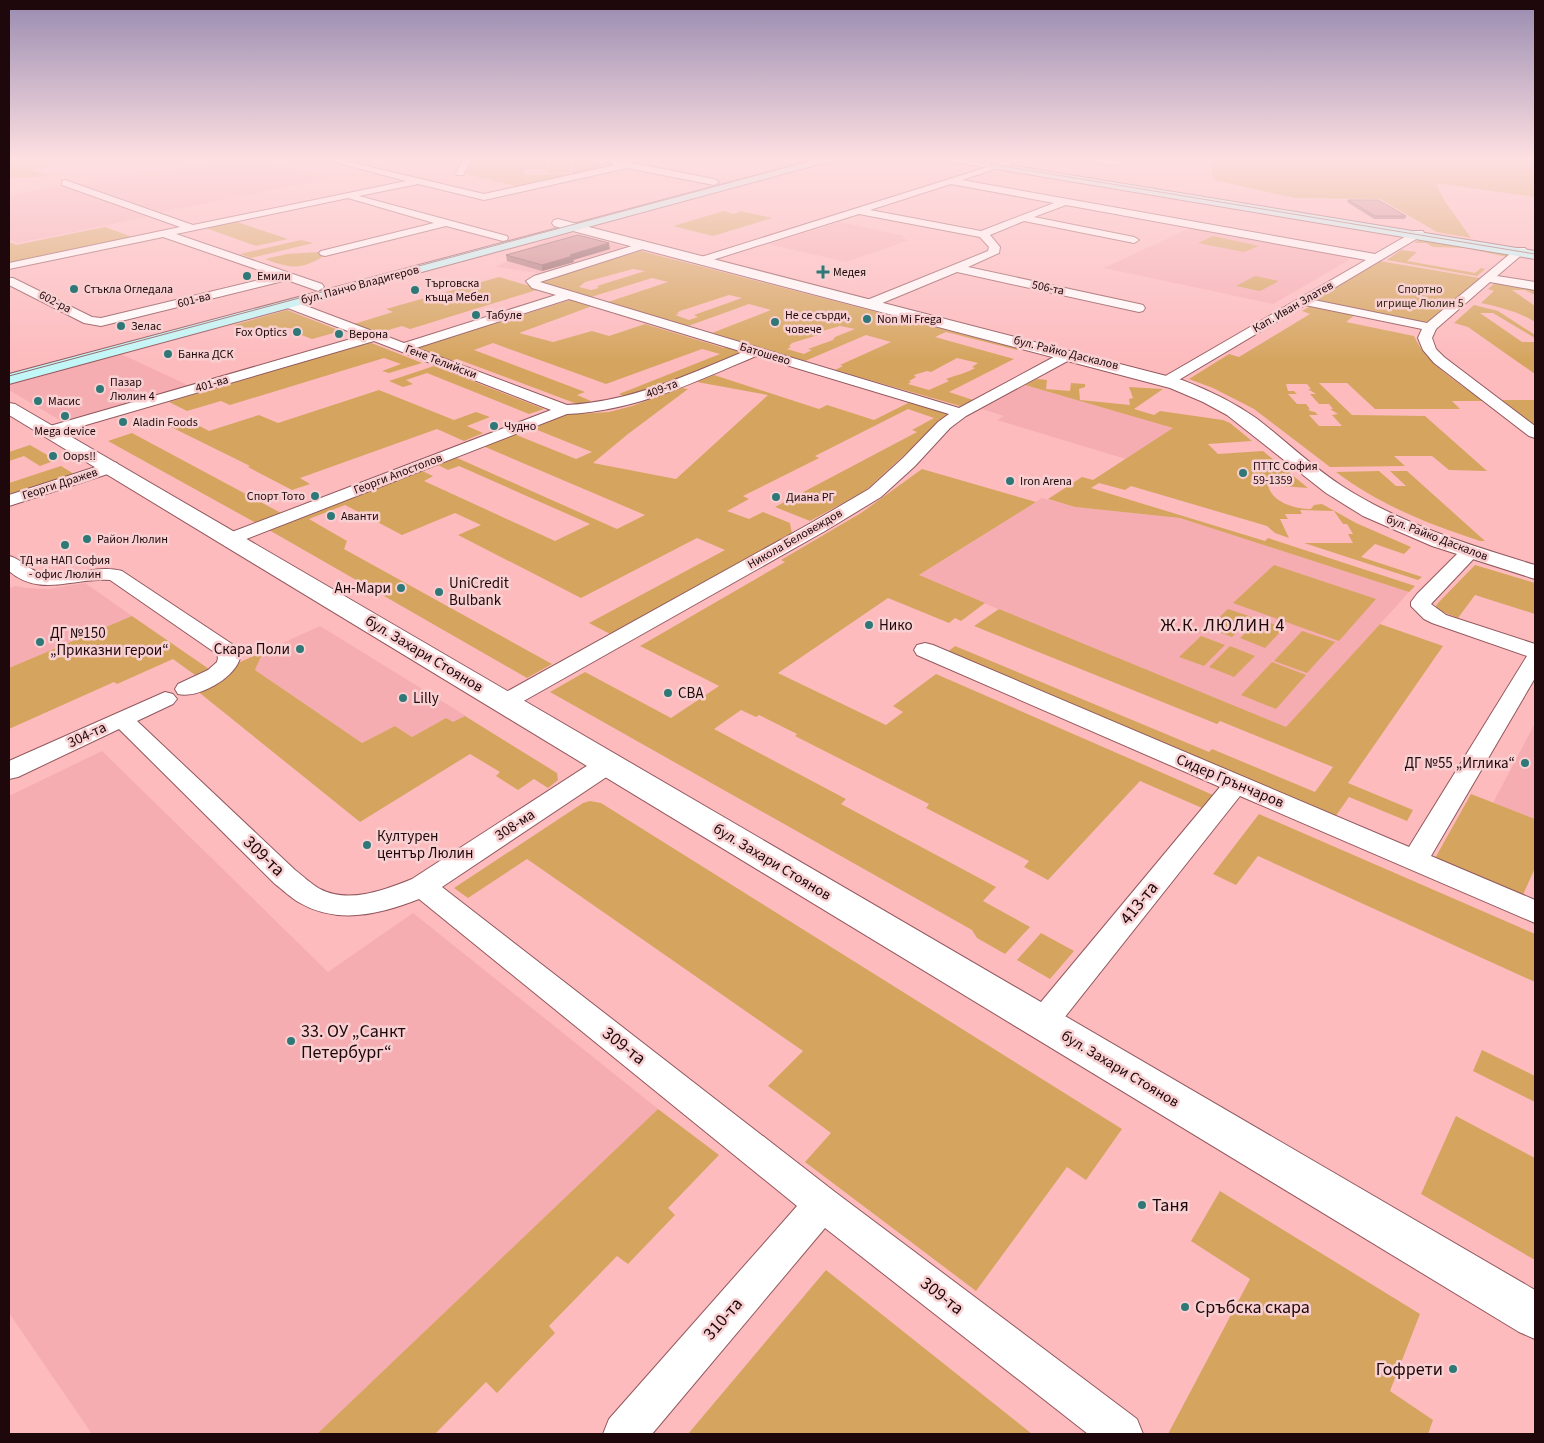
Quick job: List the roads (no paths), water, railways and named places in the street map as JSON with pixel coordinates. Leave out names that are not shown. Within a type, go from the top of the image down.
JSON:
[{"type":"main road","name":"бул. Панчо Владигеров","points":[[9,369],[546,226]]},
{"type":"main road","points":[[1372,226],[1535,254]]},
{"type":"main road","name":"бул. Панчо Владигеров","points":[[9,379],[574,227]]},
{"type":"street","points":[[187,226],[192,228]]},
{"type":"street","points":[[9,266],[200,226]]},
{"type":"street","points":[[325,253],[433,226]]},
{"type":"street","points":[[459,226],[503,238]]},
{"type":"street","points":[[702,260],[809,226]]},
{"type":"street","points":[[870,303],[993,253],[995,247],[984,235],[939,226]]},
{"type":"street","points":[[984,235],[1002,226]]},
{"type":"street","points":[[1065,226],[1134,240]]},
{"type":"street","points":[[1200,226],[1376,258]]},
{"type":"street","name":"бул. Райко Даскалов","points":[[574,227],[1168,380],[1233,411],[1331,488],[1401,527],[1470,552],[1535,572]]},
{"type":"street","points":[[162,234],[318,287]]},
{"type":"street","name":"Кап. Иван Златев","points":[[1168,380],[1418,234]]},
{"type":"street","name":"Батошево","points":[[646,246],[532,281],[536,285],[960,414]]},
{"type":"street","points":[[1519,251],[1430,327],[1425,338],[1430,350],[1439,360],[1532,430]]},
{"type":"street","name":"506-та","points":[[956,268],[1139,308]]},
{"type":"street","name":"601-ва","points":[[101,322],[117,320],[287,277]]},
{"type":"street","points":[[1488,278],[1535,286]]},
{"type":"street","name":"602-ра","points":[[9,281],[89,320],[101,322]]},
{"type":"street","points":[[403,348],[569,295]]},
{"type":"street","points":[[1303,302],[1430,327]]},
{"type":"street","name":"Гене Телийски","points":[[289,304],[565,410]]},
{"type":"street","name":"401-ва","points":[[49,431],[374,336]]},
{"type":"street","name":"409-та","points":[[565,410],[605,407],[648,395],[756,351]]},
{"type":"street","name":"Никола Беловеждов","points":[[505,702],[818,527],[875,492],[909,462],[944,425],[960,414],[1070,354]]},
{"type":"street","name":"бул. Захари Стоянов","points":[[9,408],[231,538],[1535,1316]]},
{"type":"street","name":"Георги Апостолов","points":[[231,538],[565,410]]},
{"type":"street","name":"Георги Дражев","points":[[9,501],[111,467]]},
{"type":"street","points":[[1470,552],[1424,598],[1421,606],[1430,615],[1439,619],[1535,650]]},
{"type":"street","name":"304-та","points":[[9,562],[28,576],[39,579],[55,580],[99,573],[114,575],[227,651],[230,655],[227,667],[210,678],[9,771]]},
{"type":"street","name":"Сидер Грънчаров","points":[[925,650],[1535,912]]},
{"type":"street","points":[[1415,860],[1535,660]]},
{"type":"street","name":"309-та","points":[[122,719],[285,877],[311,896],[335,904],[364,905],[395,899],[422,886],[822,1204],[1122,1434]]},
{"type":"street","name":"308-ма","points":[[422,886],[608,764]]},
{"type":"street","name":"413-та","points":[[1042,1023],[1236,784]]},
{"type":"street","name":"310-та","points":[[624,1434],[822,1204]]},
{"type":"tram line","points":[[9,376],[566,226]]},
{"type":"tram line","points":[[1368,226],[1535,254]]},
{"type":"place","name":"Медея","points":[[823,272]]},
{"type":"place","name":"Емили","points":[[247,276]]},
{"type":"place","name":"Стъкла Огледала","points":[[74,289]]},
{"type":"place","name":"Търговска къща Мебел","points":[[415,290]]},
{"type":"place","name":"Табуле","points":[[476,315]]},
{"type":"place","name":"Non Mi Frega","points":[[867,319]]},
{"type":"place","name":"Не се сърди, човече","points":[[775,322]]},
{"type":"place","name":"Зелас","points":[[121,326]]},
{"type":"place","name":"Fox Optics","points":[[297,332]]},
{"type":"place","name":"Верона","points":[[339,334]]},
{"type":"place","name":"Банка ДСК","points":[[168,354]]},
{"type":"place","name":"Пазар Люлин 4","points":[[100,389]]},
{"type":"place","name":"Масис","points":[[38,401]]},
{"type":"place","name":"Mega device","points":[[65,416]]},
{"type":"place","name":"Aladin Foods","points":[[123,422]]},
{"type":"place","name":"Чудно","points":[[494,426]]},
{"type":"place","name":"Oops!!","points":[[53,456]]},
{"type":"place","name":"ПТТС София 59-1359","points":[[1243,473]]},
{"type":"place","name":"Iron Arena","points":[[1010,481]]},
{"type":"place","name":"Спорт Тото","points":[[315,496]]},
{"type":"place","name":"Диана РГ","points":[[776,497]]},
{"type":"place","name":"Аванти","points":[[331,516]]},
{"type":"place","name":"Район Люлин","points":[[87,539]]},
{"type":"place","name":"ТД на НАП София - офис Люлин","points":[[65,545]]},
{"type":"place","name":"Ан-Мари","points":[[401,588]]},
{"type":"place","name":"UniCredit Bulbank","points":[[439,592]]},
{"type":"place","name":"Нико","points":[[869,625]]},
{"type":"place","name":"ДГ №150 „Приказни герои“","points":[[40,642]]},
{"type":"place","name":"Скара Поли","points":[[300,649]]},
{"type":"place","name":"CBA","points":[[668,693]]},
{"type":"place","name":"Lilly","points":[[403,698]]},
{"type":"place","name":"ДГ №55 „Иглика“","points":[[1525,763]]},
{"type":"place","name":"Културен център Люлин","points":[[367,845]]},
{"type":"place","name":"33. ОУ „Санкт Петербург“","points":[[291,1041]]},
{"type":"place","name":"Таня","points":[[1142,1205]]},
{"type":"place","name":"Сръбска скара","points":[[1185,1307]]},
{"type":"place","name":"Гофрети","points":[[1453,1369]]},
{"type":"district","name":"Ж.К. ЛЮЛИН 4","points":[[1223,625]]},
{"type":"park label","name":"Спортно игрище Люлин 5","points":[[1420,296]]}]
